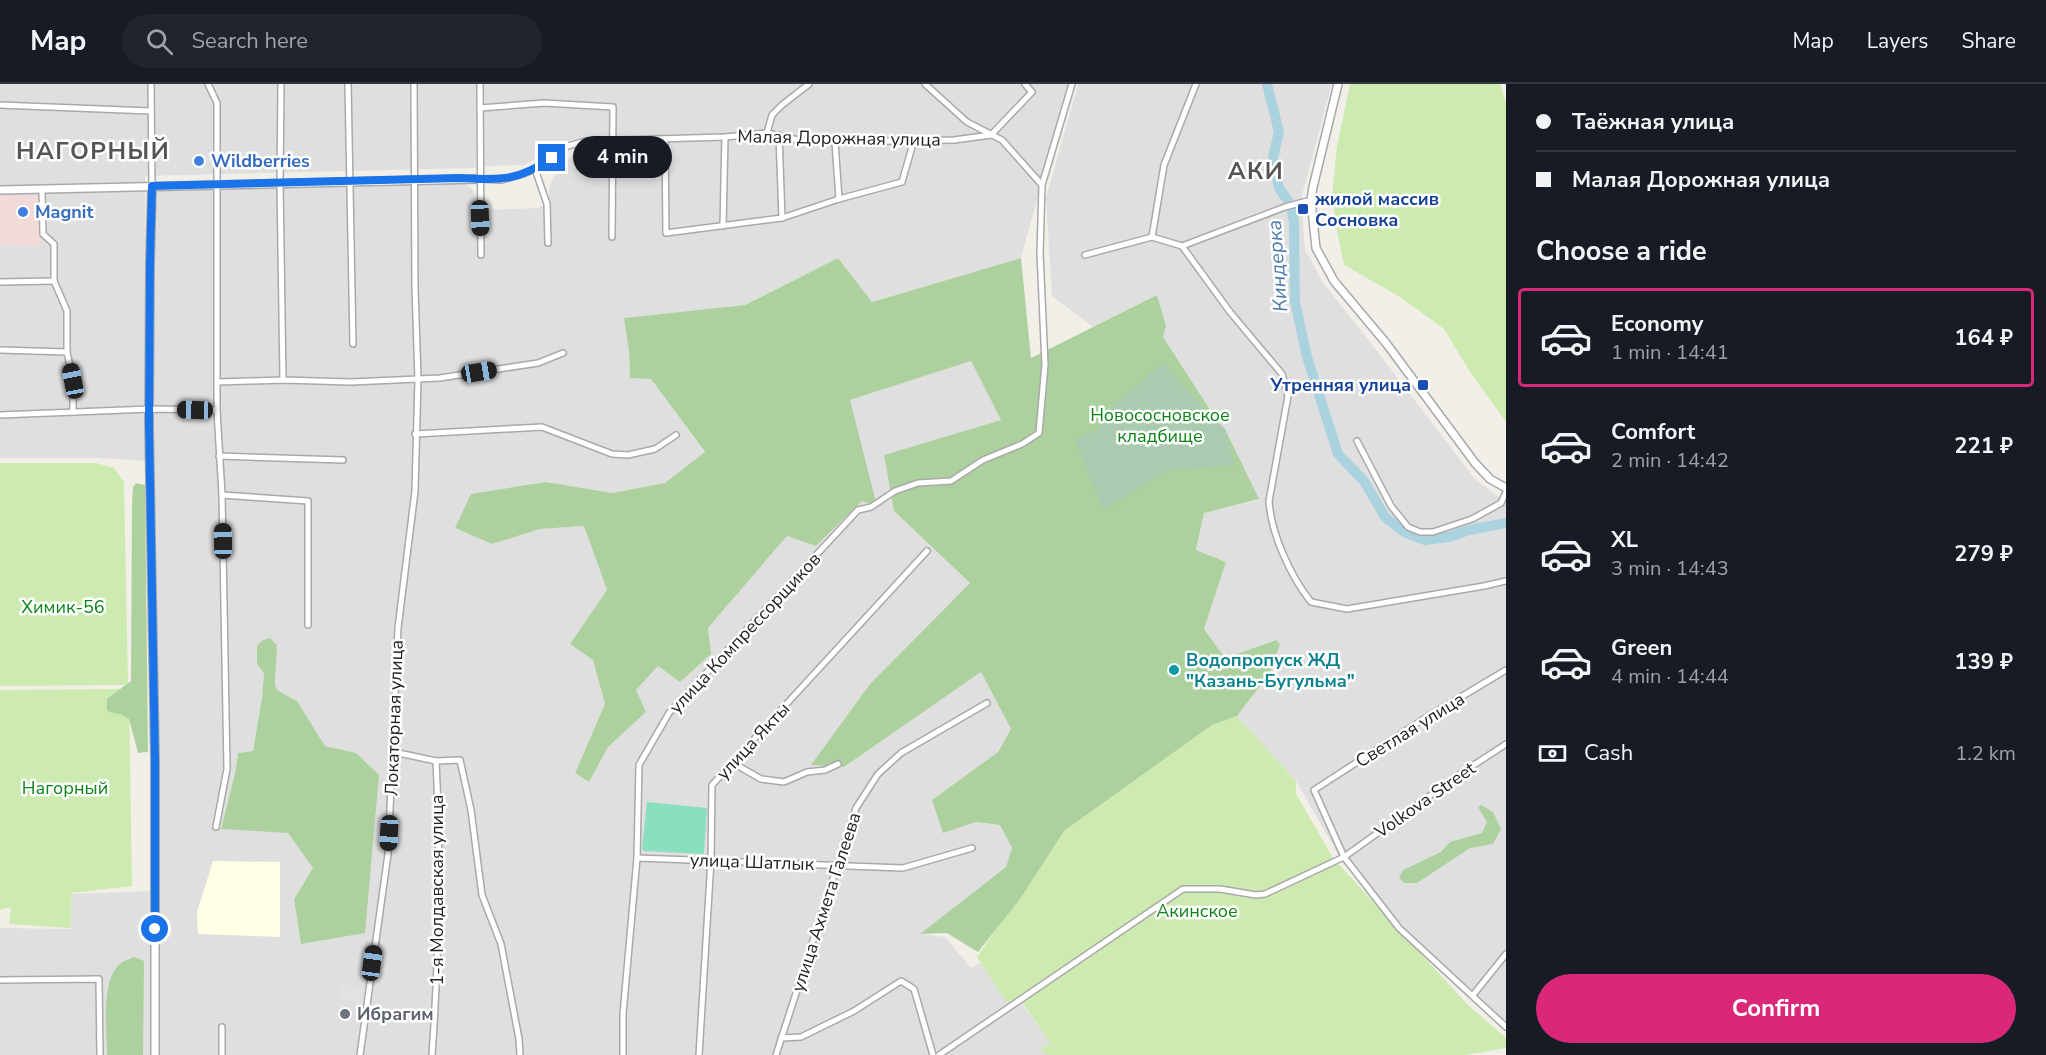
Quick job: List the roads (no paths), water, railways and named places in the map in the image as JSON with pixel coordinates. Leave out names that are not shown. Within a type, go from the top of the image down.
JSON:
[{"type":"street","points":[[151,84],[150,409],[155,760],[155,1055]]},
{"type":"street","points":[[208,84],[217,104],[217,410],[222,495],[227,769],[216,827]]},
{"type":"street","points":[[281,84],[283,380]]},
{"type":"street","points":[[348,84],[353,344]]},
{"type":"street","name":"Локаторная улица","points":[[360,1055],[388,854],[398,628],[415,491],[418,379],[414,84]]},
{"type":"street","points":[[480,84],[481,255]]},
{"type":"street","points":[[767,133],[772,115],[809,84]]},
{"type":"street","points":[[925,84],[967,122],[1002,141],[1042,185]]},
{"type":"street","points":[[991,135],[1032,92],[1025,84]]},
{"type":"street","points":[[1042,185],[1072,84]]},
{"type":"street","points":[[1152,237],[1164,165],[1196,84]]},
{"type":"street","points":[[1338,84],[1311,200],[1316,248],[1334,281],[1386,343],[1475,463],[1506,490],[1501,503],[1472,519],[1433,532],[1420,532],[1408,527],[1391,506],[1357,441]]},
{"type":"street","points":[[480,108],[544,103],[613,107],[612,237]]},
{"type":"street","points":[[0,105],[150,111]]},
{"type":"street","name":"Малая Дорожная улица","points":[[480,179],[502,180],[535,169],[568,146],[586,141],[725,137],[767,133],[798,140],[836,141],[954,140],[991,135]]},
{"type":"street","points":[[779,135],[782,218]]},
{"type":"street","points":[[723,226],[725,137]]},
{"type":"street","points":[[665,139],[666,233],[782,218],[839,199],[902,182],[914,140]]},
{"type":"street","points":[[836,141],[839,199]]},
{"type":"street","points":[[535,169],[547,204],[548,243]]},
{"type":"street","points":[[0,190],[480,179]]},
{"type":"street","name":"улица Компрессорщиков","points":[[623,1055],[624,1014],[637,858],[639,765],[669,713],[858,510],[871,507],[895,491],[918,483],[951,481],[983,460],[1022,444],[1039,433],[1045,365],[1040,253],[1042,185]]},
{"type":"street","points":[[42,190],[43,234],[54,244],[54,281],[67,311],[67,352],[73,381],[73,412]]},
{"type":"street","points":[[1182,246],[1285,207],[1311,200]]},
{"type":"street","points":[[1085,255],[1152,237],[1182,246],[1230,312],[1282,374],[1288,396],[1269,501],[1270,518],[1293,574],[1311,602],[1347,609],[1506,581]]},
{"type":"street","points":[[0,282],[54,281]]},
{"type":"street","points":[[0,350],[67,352]]},
{"type":"street","points":[[218,382],[283,380],[351,382],[440,378],[538,363],[563,353]]},
{"type":"street","points":[[0,415],[150,409],[217,410]]},
{"type":"street","points":[[415,434],[542,427],[612,454],[628,454],[655,449],[676,435]]},
{"type":"street","points":[[219,456],[343,460]]},
{"type":"street","points":[[222,495],[308,501],[308,625]]},
{"type":"street","name":"улица Якты","points":[[699,1055],[711,860],[712,786],[927,551]]},
{"type":"street","name":"Светлая улица","points":[[1344,857],[1314,790],[1419,722],[1506,670]]},
{"type":"street","name":"улица Ахмета Галеева","points":[[776,1055],[856,808],[878,774],[901,753],[987,703]]},
{"type":"street","name":"Volkova Street","points":[[939,1055],[1183,889],[1220,889],[1256,895],[1265,894],[1344,857],[1506,744]]},
{"type":"street","points":[[394,752],[436,761],[460,760],[471,810],[482,895],[501,945],[519,1038],[520,1055]]},
{"type":"street","name":"1-я Молдавская улица","points":[[432,1055],[437,987],[438,798],[436,761]]},
{"type":"street","points":[[733,764],[761,779],[784,782],[807,772],[825,770],[837,764]]},
{"type":"street","name":"улица Шатлык","points":[[637,858],[903,868],[972,848]]},
{"type":"street","points":[[1344,857],[1399,927],[1506,1028]]},
{"type":"street","points":[[1473,995],[1506,954]]},
{"type":"street","points":[[0,980],[99,979],[99,1055]]},
{"type":"street","points":[[781,1038],[801,1037],[855,1011],[901,981],[914,989],[933,1055]]},
{"type":"street","points":[[222,1027],[222,1055]]},
{"type":"waterway","name":"Киндерка","points":[[1267,84],[1279,132],[1273,157],[1279,188],[1291,205],[1294,223],[1295,302],[1307,357],[1338,454],[1364,481],[1385,517],[1404,532],[1425,540],[1449,537],[1469,530],[1506,523]]},
{"type":"place","name":"Wildberries","points":[[199,161]]},
{"type":"place","name":"жилой массив Сосновка","points":[[1303,209]]},
{"type":"place","name":"Magnit","points":[[23,212]]},
{"type":"place","name":"Утренняя улица","points":[[1423,385]]},
{"type":"place","name":"Водопропуск ЖД \"Казань-Бугульма\"","points":[[1174,670]]},
{"type":"place","name":"Ибрагим","points":[[345,1014]]},
{"type":"district","name":"НАГОРНЫЙ","points":[[93,151]]},
{"type":"district","name":"АКИ","points":[[1256,171]]},
{"type":"park label","name":"Новососновское кладбище","points":[[1160,425]]},
{"type":"park label","name":"Химик-56","points":[[63,607]]},
{"type":"park label","name":"Нагорный","points":[[65,788]]},
{"type":"park label","name":"Акинское","points":[[1197,911]]}]
